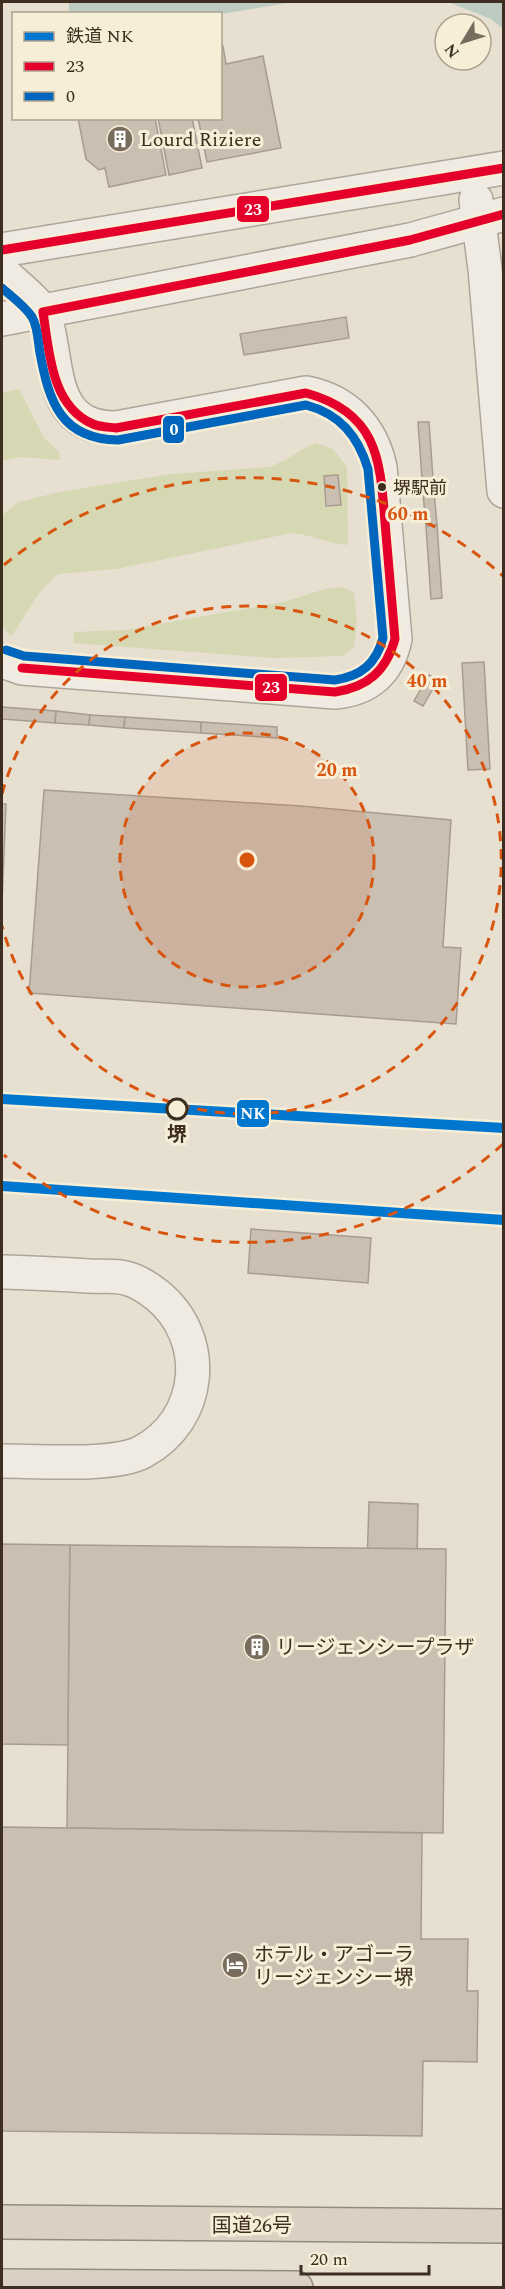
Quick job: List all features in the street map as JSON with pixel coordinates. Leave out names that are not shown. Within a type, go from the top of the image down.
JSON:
[{"type":"highway","name":"国道26号","points":[[2,2222],[504,2226]]},
{"type":"highway","points":[[2,2286],[296,2288]]},
{"type":"street","points":[[2,250],[504,168]]},
{"type":"street","points":[[471,173],[491,218],[504,491]]},
{"type":"street","points":[[2,319],[410,240],[491,218]]},
{"type":"street","points":[[2,272],[44,312],[59,390],[71,411],[92,424],[104,428],[116,428],[306,393],[323,396],[356,419],[372,441],[380,467],[395,639],[387,663],[375,678],[360,687],[335,692],[22,668],[2,661]]},
{"type":"street","points":[[2,1272],[125,1278],[148,1288],[168,1304],[183,1324],[191,1348],[194,1372],[189,1396],[179,1420],[163,1438],[141,1452],[118,1460],[2,1461]]},
{"type":"green space","points":[[19,389],[44,438],[59,452],[60,460],[20,457],[2,461],[2,393]]},
{"type":"green space","points":[[316,443],[333,449],[347,467],[348,545],[292,533],[116,569],[58,574],[39,593],[11,637],[2,626],[2,515],[19,502],[59,492],[171,474],[269,467]]},
{"type":"green space","points":[[343,587],[354,593],[357,623],[354,647],[342,656],[273,658],[73,643],[74,632],[125,630],[284,602],[325,589]]},
{"type":"shaded area","points":[[2,2],[294,2],[222,14],[222,12],[12,12]]},
{"type":"shaded area","points":[[448,2],[503,2],[503,29],[493,21],[493,12],[473,12]]},
{"type":"pier","points":[[2,2],[69,2],[69,12],[12,12],[12,45],[2,45]]},
{"type":"building","points":[[222,46],[226,64],[263,56],[281,148],[207,162],[198,120],[222,120]]},
{"type":"building","name":"Lourd Riziere","points":[[78,120],[155,120],[166,175],[109,187],[105,168],[99,170],[86,159]]},
{"type":"building","points":[[158,120],[192,120],[202,168],[169,175]]},
{"type":"building","points":[[346,317],[349,338],[244,355],[240,334]]},
{"type":"building","points":[[418,422],[429,422],[434,492],[423,493]]},
{"type":"building","points":[[338,475],[341,505],[326,506],[324,476]]},
{"type":"building","points":[[434,492],[437,525],[426,526],[423,493]]},
{"type":"building","points":[[437,525],[442,598],[431,599],[426,526]]},
{"type":"building","points":[[484,662],[490,769],[468,770],[462,663]]},
{"type":"building","points":[[429,675],[438,680],[423,706],[414,701]]},
{"type":"building","points":[[2,707],[56,711],[55,723],[2,719]]},
{"type":"building","points":[[56,711],[90,715],[89,725],[55,723]]},
{"type":"building","points":[[90,715],[125,717],[124,728],[89,725]]},
{"type":"building","points":[[125,717],[201,722],[201,733],[124,728]]},
{"type":"building","points":[[201,722],[277,727],[277,738],[201,733]]},
{"type":"building","points":[[44,790],[301,806],[451,820],[443,947],[461,948],[456,1024],[29,993]]},
{"type":"building","points":[[2,804],[6,804],[2,903]]},
{"type":"building","points":[[251,1229],[371,1238],[368,1283],[248,1273]]},
{"type":"building","points":[[369,1502],[418,1504],[417,1565],[367,1564]]},
{"type":"building","points":[[2,1544],[70,1545],[68,1745],[2,1744]]},
{"type":"building","name":"リージェンシープラザ","points":[[70,1545],[446,1549],[443,1833],[67,1828]]},
{"type":"building","name":"ホテル・アゴーラ リージェンシー堺","points":[[2,1827],[422,1833],[421,1939],[468,1939],[467,1991],[478,1991],[477,2062],[423,2061],[422,2136],[2,2131]]},
{"type":"rail line","name":"NK","points":[[2,1099],[504,1128]]},
{"type":"rail line","name":"NK","points":[[2,1186],[504,1220]]},
{"type":"transit line","name":"23","points":[[2,250],[504,168]]},
{"type":"transit line","name":"23","points":[[22,668],[335,692],[357,686],[374,676],[381,669],[395,639],[382,487],[373,446],[364,429],[350,414],[331,402],[306,393],[116,428],[96,425],[79,416],[60,391],[50,360],[43,312],[410,240],[504,214]]},
{"type":"transit line","name":"0","points":[[2,288],[32,317],[37,330],[48,387],[54,402],[71,425],[83,433],[118,440],[306,405],[329,414],[346,428],[359,446],[368,469],[383,638],[372,662],[360,672],[335,680],[24,656],[6,650]]},
{"type":"place","name":"Lourd Riziere","points":[[120,139]]},
{"type":"place","name":"堺駅前","points":[[382,487]]},
{"type":"place","name":"堺","points":[[177,1109]]},
{"type":"place","name":"リージェンシープラザ","points":[[257,1647]]},
{"type":"place","name":"ホテル・アゴーラ リージェンシー堺","points":[[235,1965]]}]
